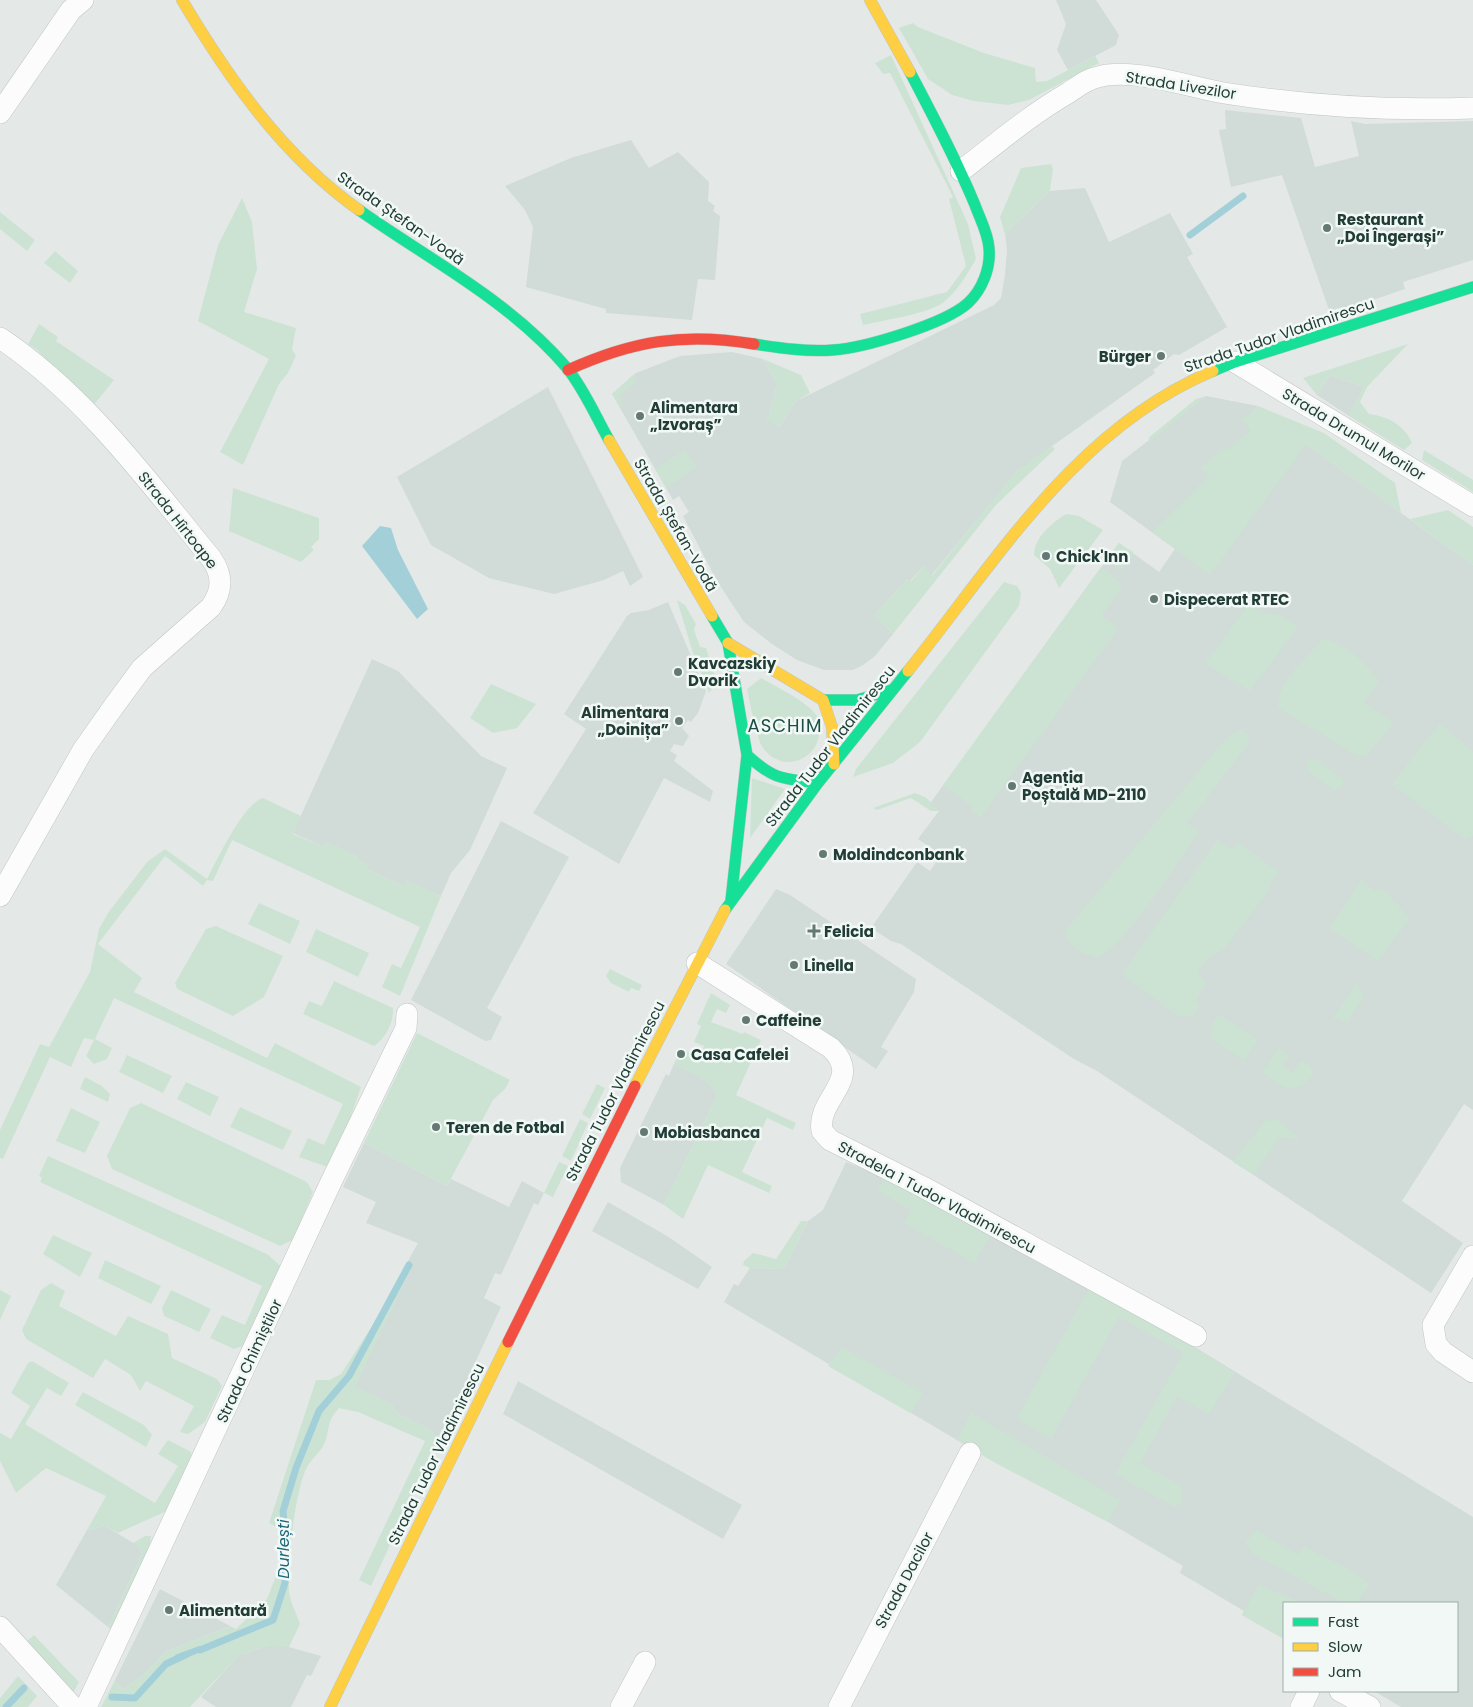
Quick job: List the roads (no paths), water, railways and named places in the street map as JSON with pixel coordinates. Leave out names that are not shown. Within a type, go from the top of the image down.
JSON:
[{"type":"main road","name":"Strada Ștefan-Vodă","points":[[182,0],[226,69],[268,125],[302,163],[349,203],[513,314],[542,341],[568,370],[728,643],[738,687],[747,754],[743,803],[730,901]]},
{"type":"main road","points":[[568,370],[614,351],[677,338],[712,337],[784,348],[816,351],[840,350],[872,344],[950,314],[969,303],[983,281],[988,267],[989,248],[980,219],[961,171],[870,0]]},
{"type":"main road","name":"Strada Tudor Vladimirescu","points":[[330,1707],[589,1175],[730,901],[818,783],[942,629],[1019,527],[1046,494],[1114,430],[1142,408],[1182,384],[1235,362],[1473,287]]},
{"type":"main road","name":"Strada Ștefan-Vodă","points":[[728,643],[823,700]]},
{"type":"main road","points":[[834,764],[832,727],[823,700],[850,701],[866,699],[891,690]]},
{"type":"main road","points":[[747,754],[760,767],[778,778],[818,783]]},
{"type":"street","points":[[0,113],[71,10],[84,0]]},
{"type":"street","name":"Strada Livezilor","points":[[961,171],[1040,109],[1097,77],[1118,74],[1149,78],[1224,93],[1329,104],[1426,110],[1473,108]]},
{"type":"street","name":"Strada Hîrtoape","points":[[0,338],[47,372],[124,453],[211,558],[217,566],[221,582],[218,598],[211,607],[142,668],[83,750],[0,896]]},
{"type":"street","name":"Strada Drumul Morilor","points":[[1235,362],[1473,506]]},
{"type":"street","name":"Stradela 1 Tudor Vladimirescu","points":[[697,963],[831,1048],[842,1060],[844,1070],[822,1119],[822,1131],[830,1140],[923,1187],[1196,1336]]},
{"type":"street","name":"Strada Chimiștilor","points":[[86,1707],[332,1180],[406,1028],[407,1014]]},
{"type":"street","points":[[1473,1256],[1433,1324],[1436,1344],[1443,1352],[1473,1372]]},
{"type":"street","name":"Strada Dacilor","points":[[839,1707],[970,1453]]},
{"type":"street","points":[[0,1627],[73,1707]]},
{"type":"street","points":[[621,1707],[645,1662]]},
{"type":"street","points":[[1301,1707],[1308,1692]]},
{"type":"street","points":[[1342,1692],[1370,1707]]},
{"type":"water","points":[[380,526],[391,528],[398,550],[428,609],[417,619],[362,546]]},
{"type":"water","points":[[199,1646],[207,1646],[209,1648],[178,1662],[175,1655]]},
{"type":"waterway","name":"Durlești","points":[[1190,235],[1243,196]]},
{"type":"waterway","name":"Durlești","points":[[200,1650],[273,1620],[285,1583],[286,1540],[283,1511],[296,1468],[319,1411],[349,1376],[409,1265]]},
{"type":"waterway","name":"Durlești","points":[[112,1697],[135,1698],[166,1664],[185,1655]]},
{"type":"waterway","name":"Durlești","points":[[6,1707],[24,1688]]},
{"type":"place","name":"Restaurant „Doi Îngerași”","points":[[1327,228]]},
{"type":"place","name":"Bürger","points":[[1161,356]]},
{"type":"place","name":"Alimentara „Izvoraș”","points":[[640,416]]},
{"type":"place","name":"Chick'Inn","points":[[1046,556]]},
{"type":"place","name":"Dispecerat RTEC","points":[[1154,599]]},
{"type":"place","name":"Kavcazskiy Dvorik","points":[[678,672]]},
{"type":"place","name":"Alimentara „Doinița”","points":[[679,721]]},
{"type":"place","name":"Agenția Poștală MD-2110","points":[[1012,786]]},
{"type":"place","name":"Moldindconbank","points":[[823,854]]},
{"type":"place","name":"Felicia","points":[[814,931]]},
{"type":"place","name":"Linella","points":[[794,965]]},
{"type":"place","name":"Caffeine","points":[[746,1020]]},
{"type":"place","name":"Casa Cafelei","points":[[681,1054]]},
{"type":"place","name":"Teren de Fotbal","points":[[436,1127]]},
{"type":"place","name":"Mobiasbanca","points":[[644,1132]]},
{"type":"place","name":"Alimentară","points":[[169,1610]]},
{"type":"district","name":"ASCHIM","points":[[785,725]]}]
